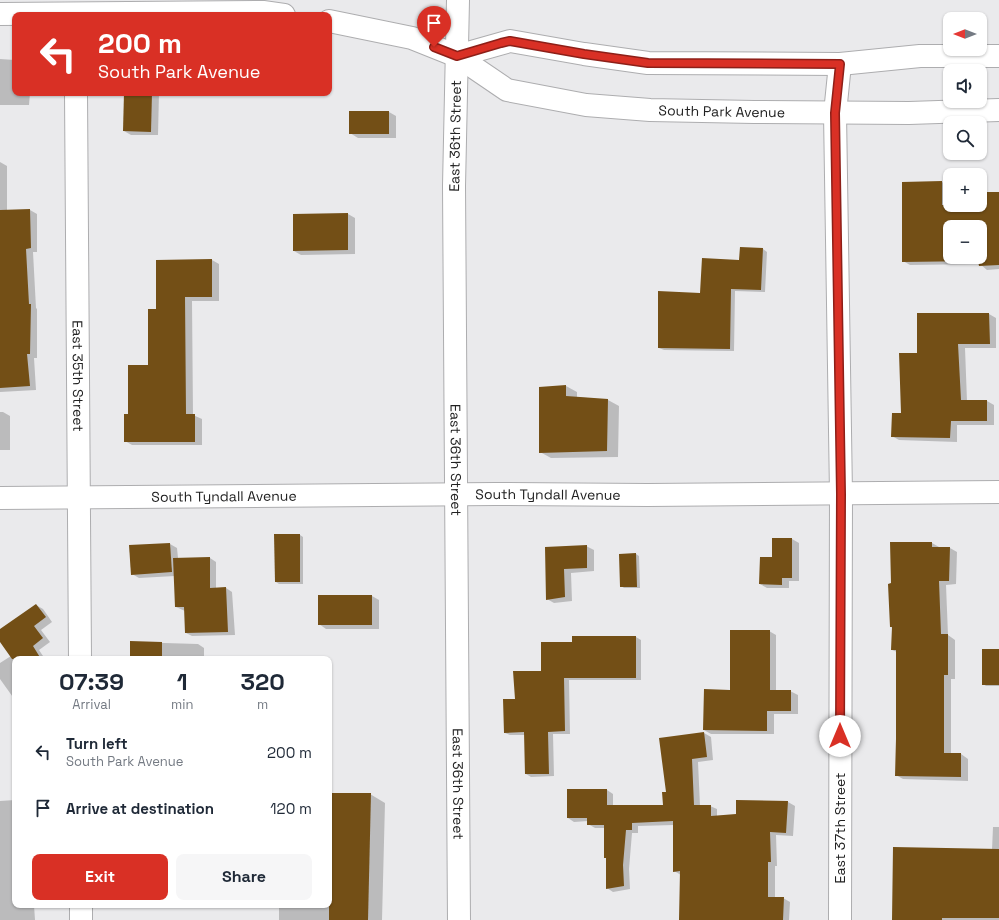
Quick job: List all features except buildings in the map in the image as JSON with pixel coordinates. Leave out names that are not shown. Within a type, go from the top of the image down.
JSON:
[{"type":"street","name":"East 36th Street","points":[[458,0],[454,176],[459,920]]},
{"type":"street","points":[[30,12],[75,9],[263,12]]},
{"type":"street","points":[[0,14],[12,13]]},
{"type":"street","name":"South Park Avenue","points":[[332,22],[412,38],[457,56],[507,90],[586,105],[650,110],[835,113],[908,113],[999,110]]},
{"type":"street","points":[[457,56],[510,41],[648,63],[840,64],[920,56],[999,56]]},
{"type":"street","name":"East 37th Street","points":[[840,64],[835,113],[841,494],[840,920]]},
{"type":"street","name":"East 35th Street","points":[[76,96],[80,656]]},
{"type":"street","name":"South Tyndall Avenue","points":[[0,498],[999,492]]},
{"type":"street","points":[[81,908],[81,920]]},
{"type":"route","points":[[434,47],[457,56],[510,41],[648,63],[840,64],[835,113],[841,494],[840,736]]}]
